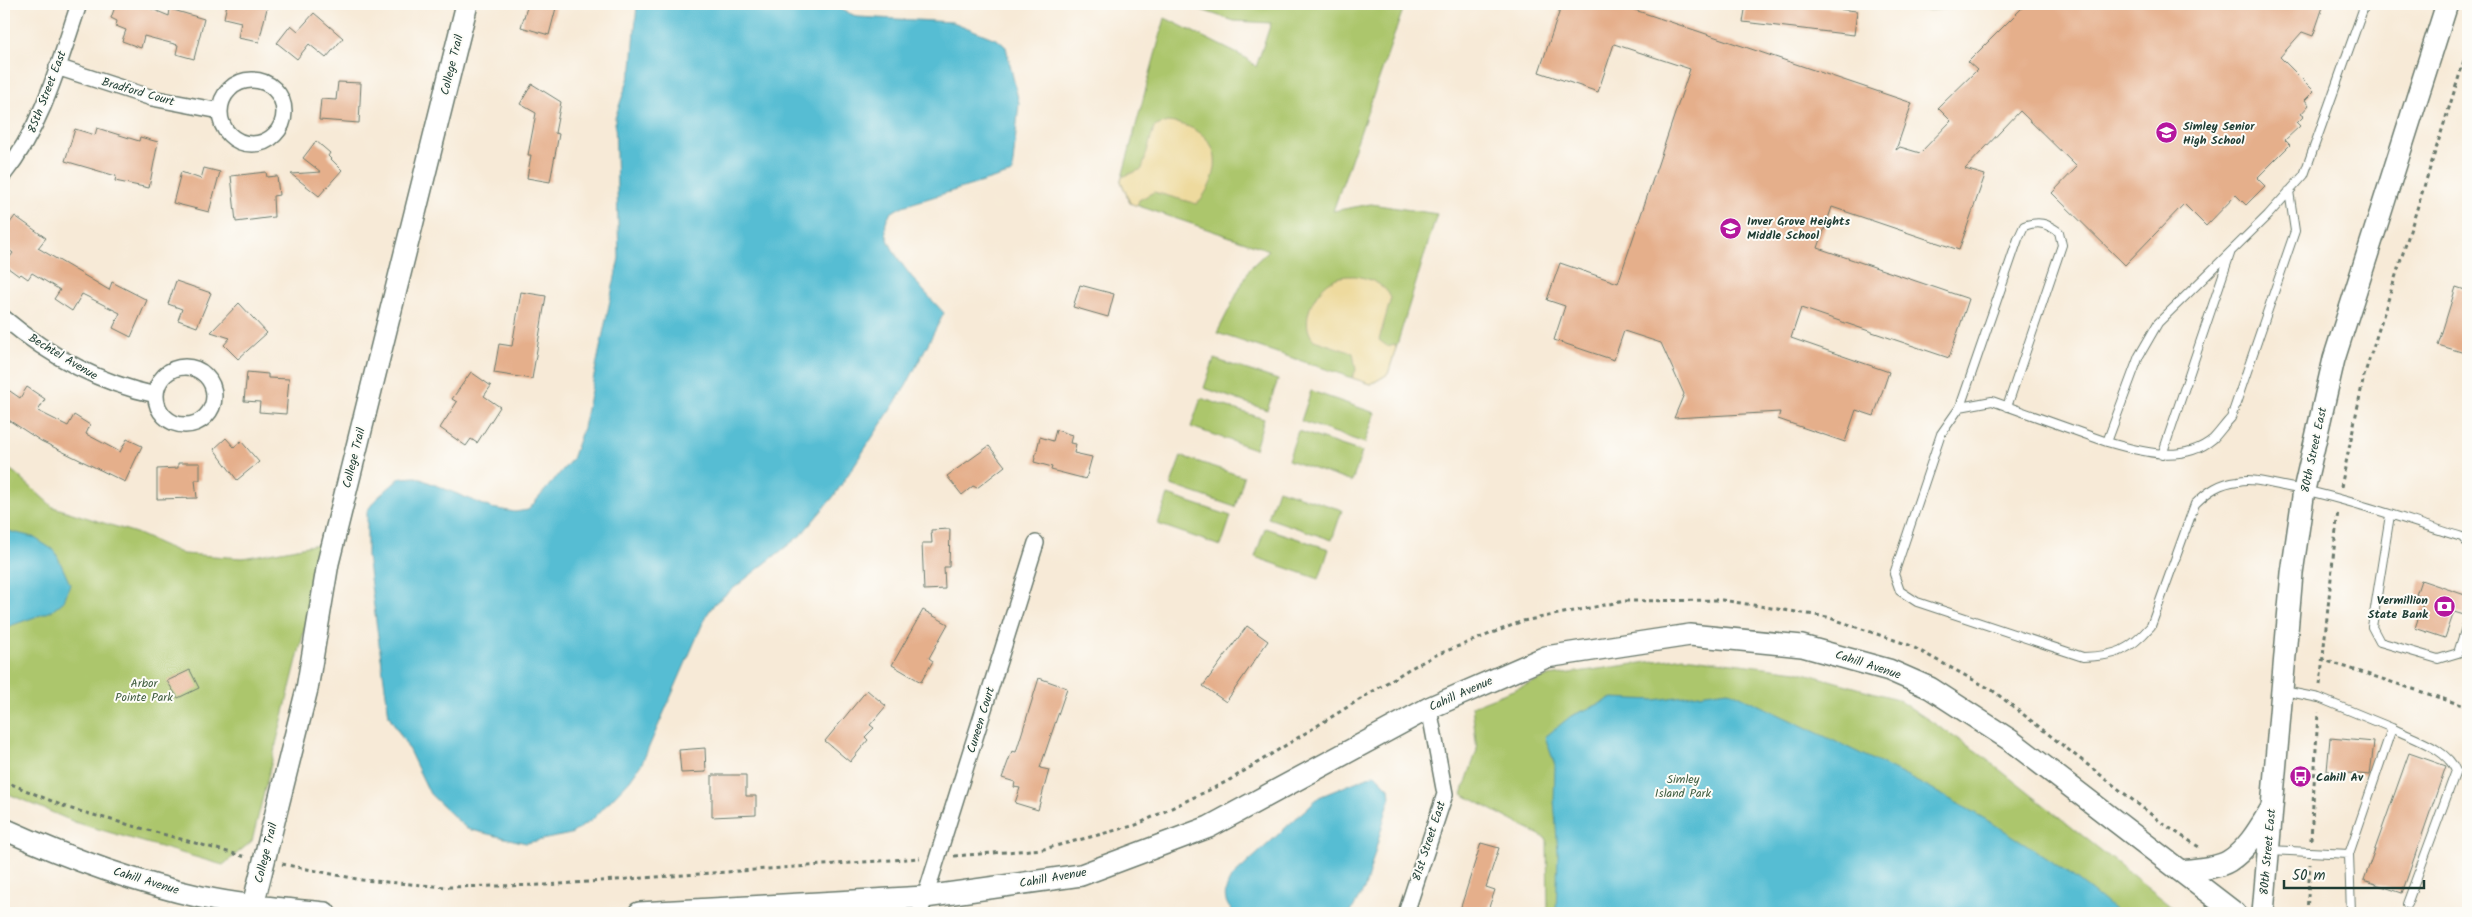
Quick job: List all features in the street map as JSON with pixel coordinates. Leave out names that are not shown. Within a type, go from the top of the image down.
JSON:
[{"type":"street","name":"85th Street East","points":[[4,174],[35,125],[58,67],[79,4]]},
{"type":"street","name":"College Trail","points":[[252,909],[307,688],[328,563],[467,4]]},
{"type":"street","name":"80th Street East","points":[[2263,913],[2292,573],[2304,490],[2334,359],[2447,4]]},
{"type":"street","name":"Bradford Court","points":[[58,67],[152,98],[220,112]]},
{"type":"street","points":[[253,80],[265,83],[275,90],[282,101],[284,114],[281,126],[274,136],[263,142],[251,144],[239,142],[229,134],[222,124],[220,112],[223,99],[230,89],[241,82],[253,80]]},
{"type":"street","name":"Bechtel Avenue","points":[[4,318],[42,346],[82,370],[122,387],[156,395]]},
{"type":"street","name":"Cuneen Court","points":[[922,905],[1036,543]]},
{"type":"street","name":"Cahill Avenue","points":[[639,913],[922,905],[1081,875],[1200,831],[1429,708],[1546,657],[1690,635],[1802,646],[1889,670],[1930,688],[2010,740],[2235,913]]},
{"type":"street","name":"81st Street East","points":[[1406,913],[1444,794],[1429,708]]},
{"type":"street","points":[[2180,871],[2209,867],[2229,861],[2255,834],[2272,807]]},
{"type":"street","name":"Cahill Avenue","points":[[4,828],[58,852],[129,877],[201,897],[252,909],[325,913]]},
{"type":"lane","points":[[2107,442],[2139,356],[2158,323],[2304,175],[2365,4]]},
{"type":"lane","points":[[1960,406],[1992,401],[2135,451],[2162,455],[2192,450],[2213,439],[2230,418],[2295,231],[2289,191]]},
{"type":"lane","points":[[2007,407],[2062,245],[2059,232],[2046,224],[2036,222],[2024,226],[2018,239],[1960,406],[1941,434],[1894,574],[1900,591],[1918,602],[2083,657],[2103,656],[2122,652],[2137,642],[2151,626],[2195,504],[2207,492],[2221,484],[2240,480],[2258,481],[2304,490],[2462,537],[2468,544]]},
{"type":"lane","points":[[2162,455],[2230,252]]},
{"type":"lane","points":[[2390,515],[2372,627],[2380,642],[2438,659],[2458,653],[2468,621]]},
{"type":"lane","points":[[2282,691],[2319,698],[2392,728],[2442,753],[2452,761],[2456,771],[2407,904]]},
{"type":"lane","points":[[2350,913],[2350,854],[2392,728]]},
{"type":"lane","points":[[2269,850],[2350,854]]},
{"type":"path","points":[[2307,913],[2321,660],[2339,499],[2364,376],[2468,48]]},
{"type":"path","points":[[4,781],[77,810],[232,854],[362,880],[446,887],[546,885],[1044,849],[1136,825],[1228,781],[1409,669],[1436,655],[1523,621],[1625,601],[1722,600],[1826,617],[1909,645],[1992,690],[2162,823],[2202,849],[2220,846],[2229,861]]},
{"type":"path","points":[[2321,660],[2468,708]]},
{"type":"green space","points":[[1184,4],[1405,4],[1333,211],[1371,204],[1437,214],[1388,374],[1371,384],[1217,333],[1250,268],[1269,250],[1130,203],[1121,181],[1165,18],[1248,59],[1256,67],[1271,23],[1234,21]]},
{"type":"green space","points":[[1861,4],[1966,4],[1953,8],[1927,10]]},
{"type":"green space","points":[[1214,359],[1278,380],[1267,410],[1204,388]]},
{"type":"green space","points":[[1311,391],[1375,413],[1365,443],[1301,421]]},
{"type":"green space","points":[[1201,398],[1264,419],[1255,449],[1191,427]]},
{"type":"green space","points":[[1298,431],[1362,452],[1352,482],[1288,460]]},
{"type":"green space","points":[[1181,456],[1244,477],[1235,507],[1171,485]]},
{"type":"green space","name":"Arbor Pointe Park","points":[[4,466],[15,473],[53,507],[136,533],[183,554],[243,558],[324,543],[314,591],[252,841],[223,865],[77,823],[4,792]]},
{"type":"green space","points":[[1278,489],[1342,510],[1332,540],[1268,518]]},
{"type":"green space","points":[[1168,495],[1231,516],[1221,546],[1158,524]]},
{"type":"green space","points":[[1265,528],[1329,549],[1319,579],[1255,557]]},
{"type":"green space","name":"Simley Island Park","points":[[1684,657],[1797,671],[1897,699],[1976,751],[2180,913],[1548,913],[1547,839],[1462,794],[1477,750],[1472,706],[1549,676]]},
{"type":"sand","points":[[1167,122],[1185,125],[1208,140],[1214,151],[1213,176],[1207,190],[1197,204],[1154,192],[1139,200],[1137,206],[1130,203],[1121,181],[1122,177],[1142,169],[1154,127]]},
{"type":"sand","points":[[1355,276],[1366,278],[1381,285],[1391,298],[1379,340],[1387,346],[1395,344],[1396,348],[1388,374],[1371,384],[1352,378],[1356,370],[1353,353],[1314,340],[1309,333],[1308,316],[1310,308],[1319,292],[1336,278]]},
{"type":"water","points":[[637,4],[839,4],[842,10],[858,17],[953,22],[998,40],[1006,47],[1019,103],[1012,173],[903,206],[890,214],[886,224],[887,237],[894,251],[915,281],[944,313],[906,386],[834,496],[801,535],[715,603],[706,616],[642,763],[630,780],[592,820],[571,834],[526,843],[467,829],[430,794],[406,744],[389,716],[367,556],[367,511],[376,499],[400,478],[416,477],[491,508],[515,512],[528,510],[572,459],[583,428],[619,258],[615,118],[632,68]]},
{"type":"water","points":[[4,530],[33,537],[55,551],[70,584],[64,601],[52,611],[4,628]]},
{"type":"water","name":"Simley Island Park","points":[[1728,690],[1880,763],[1980,816],[2028,845],[2074,877],[2118,913],[1556,913],[1558,853],[1554,800],[1555,765],[1545,737],[1571,716],[1613,698],[1655,700]]},
{"type":"water","points":[[1375,774],[1389,788],[1390,798],[1365,888],[1350,913],[1234,913],[1230,909],[1225,897],[1231,878],[1319,797]]},
{"type":"building","points":[[116,4],[140,4],[169,16],[170,9],[204,19],[194,59],[176,54],[178,45],[144,36],[141,48],[122,41],[126,30],[116,26],[117,21],[111,18]]},
{"type":"building","points":[[227,4],[268,4],[259,42],[238,38],[241,22],[224,18]]},
{"type":"building","points":[[528,4],[557,4],[549,35],[521,27]]},
{"type":"building","name":"Inver Grove Heights Middle School","points":[[1562,4],[1617,4],[1912,103],[1896,150],[1900,147],[1920,153],[1951,121],[1938,108],[1977,70],[1968,62],[2026,4],[2324,4],[2313,36],[2302,32],[2280,57],[2314,91],[2305,100],[2309,105],[2301,114],[2304,116],[2297,123],[2300,126],[2285,140],[2290,145],[2257,178],[2265,186],[2246,205],[2236,195],[2206,226],[2184,204],[2125,265],[2052,193],[2077,167],[2020,111],[1965,169],[1985,175],[1959,250],[1832,207],[1818,248],[1969,299],[1949,358],[1801,308],[1791,338],[1889,372],[1874,416],[1856,410],[1845,442],[1778,419],[1780,412],[1674,418],[1684,394],[1661,343],[1624,331],[1614,360],[1554,340],[1565,306],[1547,300],[1560,263],[1618,283],[1690,69],[1614,44],[1598,92],[1539,72]]},
{"type":"building","points":[[1746,4],[1786,4],[1857,11],[1854,35],[1743,22]]},
{"type":"building","points":[[314,13],[343,38],[326,58],[309,44],[297,59],[277,43],[291,25],[298,31]]},
{"type":"building","points":[[338,82],[361,83],[359,123],[319,120],[321,99],[336,100]]},
{"type":"building","points":[[532,84],[561,102],[555,133],[559,134],[550,182],[527,178],[531,155],[528,155],[536,113],[520,104]]},
{"type":"building","points":[[97,128],[139,141],[140,137],[158,142],[149,188],[115,181],[116,176],[65,161],[75,129],[95,135]]},
{"type":"building","points":[[316,141],[330,153],[328,156],[342,170],[319,196],[291,174],[321,172],[303,158]]},
{"type":"building","points":[[204,168],[220,172],[209,212],[173,203],[181,172],[201,179]]},
{"type":"building","points":[[266,172],[267,177],[277,176],[279,195],[273,196],[274,217],[236,222],[231,176]]},
{"type":"building","points":[[15,216],[46,238],[38,248],[109,290],[112,282],[147,300],[131,337],[113,328],[120,313],[82,294],[72,311],[54,299],[60,290],[32,273],[28,279],[21,274],[19,276],[4,265],[13,253],[4,246],[4,231]]},
{"type":"building","points":[[176,281],[211,293],[197,327],[178,320],[182,309],[168,304]]},
{"type":"building","points":[[1080,285],[1114,294],[1108,317],[1073,307]]},
{"type":"building","points":[[2456,287],[2468,291],[2468,354],[2438,345]]},
{"type":"building","points":[[521,292],[546,296],[532,379],[494,373],[499,344],[512,346]]},
{"type":"building","points":[[239,303],[267,333],[238,359],[224,345],[230,338],[211,332]]},
{"type":"building","points":[[247,372],[268,374],[268,378],[289,379],[286,414],[259,412],[260,402],[244,401]]},
{"type":"building","points":[[471,372],[491,386],[484,396],[500,407],[477,443],[471,439],[466,446],[440,428],[457,402],[452,399]]},
{"type":"building","points":[[4,387],[20,398],[27,387],[45,399],[38,411],[68,426],[74,415],[90,425],[86,434],[120,452],[127,439],[142,446],[125,482],[41,441],[4,417]]},
{"type":"building","points":[[1056,430],[1072,435],[1070,443],[1076,444],[1074,453],[1092,457],[1086,479],[1051,470],[1052,467],[1034,462],[1040,437],[1053,441]]},
{"type":"building","points":[[226,438],[234,447],[241,441],[259,462],[237,480],[214,449]]},
{"type":"building","points":[[989,446],[1005,466],[977,488],[973,486],[962,495],[947,476]]},
{"type":"building","points":[[178,463],[200,463],[200,480],[195,480],[197,498],[157,499],[157,469],[178,468]]},
{"type":"building","points":[[950,529],[949,567],[944,567],[945,589],[924,590],[922,543],[932,543],[931,530]]},
{"type":"building","name":"Vermillion State Bank","points":[[2421,580],[2468,596],[2464,615],[2454,612],[2445,638],[2415,628],[2425,598],[2416,595]]},
{"type":"building","points":[[923,610],[948,624],[929,658],[933,661],[921,682],[892,665]]},
{"type":"building","points":[[1247,626],[1268,641],[1226,702],[1203,686]]},
{"type":"building","points":[[190,670],[199,688],[178,698],[167,681]]},
{"type":"building","points":[[1039,678],[1067,688],[1040,768],[1049,770],[1038,810],[1015,803],[1020,788],[1014,787],[1015,782],[1002,778],[1012,751],[1016,752]]},
{"type":"building","points":[[867,690],[886,706],[870,725],[874,728],[865,737],[868,740],[850,762],[825,741]]},
{"type":"building","points":[[2330,738],[2374,742],[2370,775],[2327,771]]},
{"type":"building","points":[[705,748],[706,772],[681,773],[679,750]]},
{"type":"building","points":[[2409,753],[2446,766],[2402,893],[2364,880]]},
{"type":"building","points":[[712,775],[746,775],[746,796],[756,796],[756,815],[712,817]]},
{"type":"building","points":[[1481,843],[1499,848],[1486,887],[1495,890],[1487,913],[1459,913]]},
{"type":"place","name":"Simley Senior High School","points":[[2167,133]]},
{"type":"place","name":"Inver Grove Heights Middle School","points":[[1731,228]]},
{"type":"place","name":"Vermillion State Bank","points":[[2444,607]]},
{"type":"place","name":"Cahill Av","points":[[2300,777]]}]
